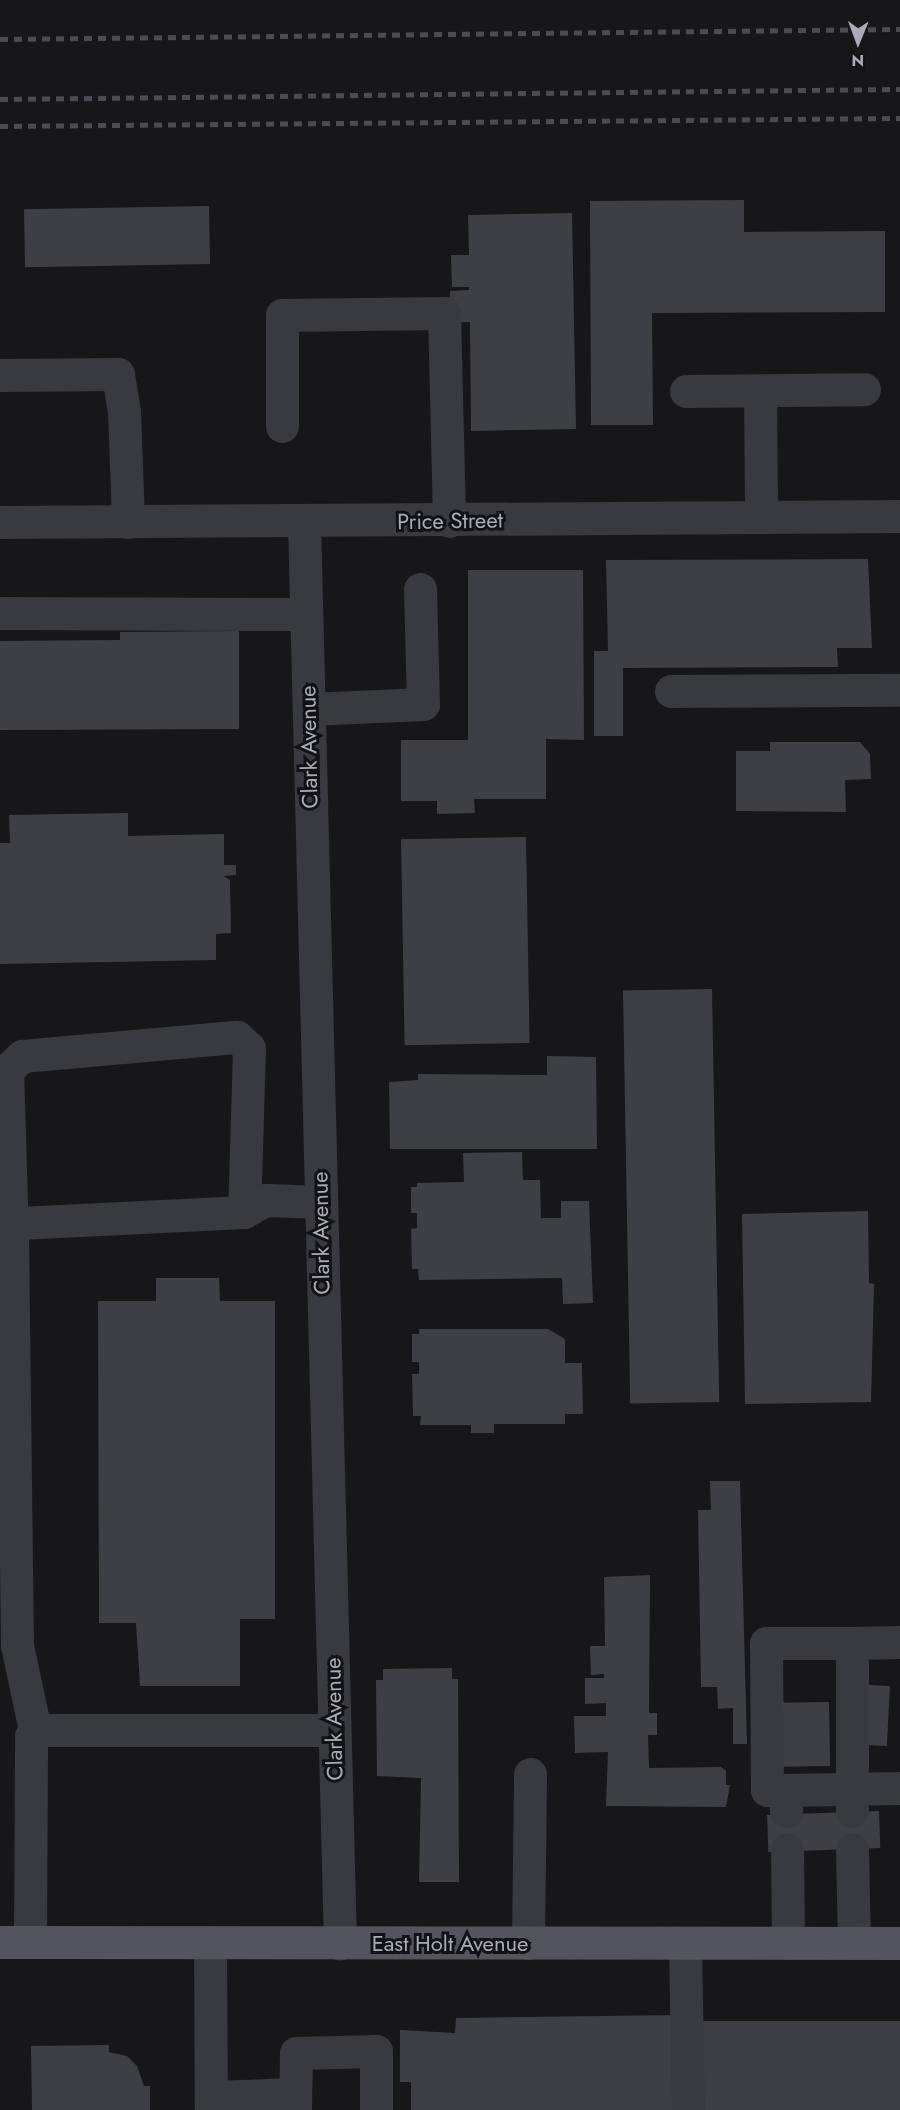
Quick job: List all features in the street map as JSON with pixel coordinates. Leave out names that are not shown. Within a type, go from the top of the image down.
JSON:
[{"type":"main road","name":"East Holt Avenue","points":[[15,1942],[900,1943]]},
{"type":"street","points":[[282,426],[282,315],[444,313],[449,521]]},
{"type":"street","points":[[0,375],[118,374],[124,411],[128,522]]},
{"type":"street","points":[[686,392],[864,389]]},
{"type":"street","points":[[760,391],[760,518]]},
{"type":"street","name":"Price Street","points":[[0,522],[304,522],[900,516]]},
{"type":"street","name":"Clark Avenue","points":[[304,522],[340,1944]]},
{"type":"street","points":[[309,709],[423,704],[420,589]]},
{"type":"street","points":[[0,613],[306,614]]},
{"type":"street","points":[[671,691],[900,690]]},
{"type":"street","points":[[15,1942],[31,1736],[35,1730],[17,1645],[12,1236],[7,1070],[22,1056],[237,1037],[249,1048],[244,1212]]},
{"type":"street","points":[[12,1236],[19,1223],[244,1212],[266,1200],[321,1202]]},
{"type":"street","points":[[900,1642],[766,1643],[766,1790],[786,1801],[853,1800],[900,1788]]},
{"type":"street","points":[[852,1643],[853,1800]]},
{"type":"street","points":[[35,1730],[334,1730]]},
{"type":"street","points":[[528,1943],[530,1774]]},
{"type":"street","points":[[852,1848],[854,1943]]},
{"type":"street","points":[[787,1849],[788,1943]]},
{"type":"street","points":[[210,1942],[211,2103],[295,2102],[296,2053],[376,2051],[376,2110]]},
{"type":"street","points":[[685,1943],[688,2110]]},
{"type":"building","points":[[744,200],[744,232],[885,231],[885,312],[652,313],[653,425],[591,425],[590,201]]},
{"type":"building","points":[[209,206],[210,264],[25,267],[24,209]]},
{"type":"building","points":[[572,213],[576,429],[471,431],[470,322],[450,323],[450,291],[469,290],[469,287],[452,287],[451,255],[469,255],[468,215]]},
{"type":"building","points":[[868,559],[872,648],[837,648],[838,667],[623,668],[623,736],[594,736],[594,651],[608,651],[606,560]]},
{"type":"building","points":[[468,570],[583,570],[584,740],[546,739],[546,799],[474,799],[475,813],[437,814],[437,801],[401,801],[401,740],[468,740]]},
{"type":"building","points":[[239,631],[239,729],[0,730],[0,641],[120,640],[120,632]]},
{"type":"building","points":[[770,742],[860,742],[870,754],[871,779],[845,780],[846,812],[736,811],[736,751],[770,751]]},
{"type":"building","points":[[128,813],[128,836],[224,834],[224,865],[236,865],[236,875],[224,876],[230,880],[231,933],[216,934],[216,960],[0,964],[0,843],[10,843],[9,815]]},
{"type":"building","points":[[526,837],[530,1043],[405,1045],[401,839]]},
{"type":"building","points":[[712,989],[719,1402],[630,1403],[623,991]]},
{"type":"building","points":[[547,1056],[596,1057],[597,1149],[390,1149],[389,1082],[418,1080],[418,1074],[547,1075]]},
{"type":"building","points":[[522,1152],[523,1180],[540,1180],[541,1218],[561,1218],[561,1201],[589,1201],[593,1303],[563,1304],[562,1278],[419,1280],[418,1269],[412,1269],[411,1229],[417,1228],[417,1213],[411,1213],[411,1187],[417,1187],[417,1183],[464,1182],[463,1153]]},
{"type":"building","points":[[868,1211],[869,1283],[874,1284],[871,1402],[745,1404],[742,1214]]},
{"type":"building","points":[[156,1278],[219,1278],[220,1301],[275,1301],[275,1619],[240,1619],[240,1686],[140,1686],[136,1623],[99,1623],[98,1301],[156,1301]]},
{"type":"building","points":[[419,1329],[548,1329],[565,1339],[565,1363],[582,1363],[583,1414],[565,1414],[565,1424],[494,1424],[494,1433],[471,1433],[471,1425],[420,1425],[421,1416],[413,1416],[412,1374],[419,1374],[419,1362],[412,1362],[412,1334],[419,1334]]},
{"type":"building","points":[[710,1481],[740,1481],[747,1744],[733,1744],[733,1708],[718,1709],[717,1687],[701,1687],[698,1510],[711,1510]]},
{"type":"building","points":[[650,1575],[649,1713],[657,1713],[657,1735],[648,1735],[649,1768],[721,1767],[726,1771],[726,1785],[730,1785],[726,1807],[606,1806],[608,1752],[575,1753],[574,1716],[606,1716],[606,1703],[585,1704],[585,1678],[604,1678],[604,1674],[591,1675],[590,1646],[605,1646],[604,1577]]},
{"type":"building","points":[[452,1668],[452,1679],[458,1679],[459,1882],[419,1882],[421,1778],[377,1776],[376,1680],[383,1680],[383,1669]]},
{"type":"building","points":[[869,1685],[890,1686],[887,1746],[866,1745]]},
{"type":"building","points":[[829,1702],[830,1766],[781,1767],[780,1703]]},
{"type":"building","points":[[879,1811],[880,1848],[768,1852],[767,1815]]},
{"type":"building","points":[[677,2015],[674,2110],[411,2110],[411,2082],[400,2082],[400,2030],[455,2033],[456,2018]]},
{"type":"building","points":[[699,2021],[900,2021],[900,2110],[699,2110]]},
{"type":"building","points":[[109,2045],[109,2052],[127,2056],[137,2066],[144,2086],[150,2086],[150,2110],[32,2110],[31,2046]]},
{"type":"railway","points":[[0,39],[900,29]]},
{"type":"railway","points":[[0,99],[900,89]]},
{"type":"railway","points":[[0,126],[900,118]]}]
